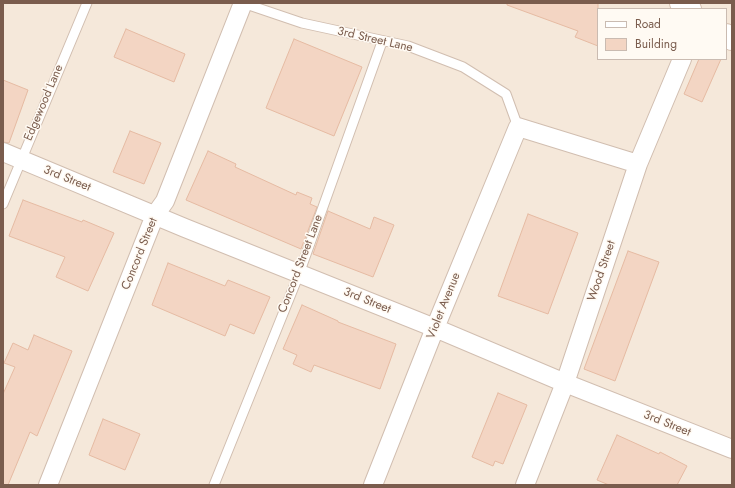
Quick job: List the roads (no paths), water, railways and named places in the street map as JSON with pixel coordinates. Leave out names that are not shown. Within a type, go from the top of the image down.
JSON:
[{"type":"street","name":"Concord Street","points":[[48,485],[155,215],[165,201],[243,3]]},
{"type":"street","name":"Wood Street","points":[[525,485],[565,383],[638,164],[682,60]]},
{"type":"street","points":[[518,127],[638,164]]},
{"type":"street","name":"Violet Avenue","points":[[373,485],[435,328],[518,127]]},
{"type":"street","name":"3rd Street","points":[[3,152],[298,274],[435,328],[565,383],[732,449]]},
{"type":"lane","name":"Edgewood Lane","points":[[3,204],[87,3]]},
{"type":"lane","name":"3rd Street Lane","points":[[243,3],[302,23],[382,42],[408,46],[463,67],[506,94],[518,127]]},
{"type":"lane","name":"Concord Street Lane","points":[[214,485],[298,274],[382,42]]}]
